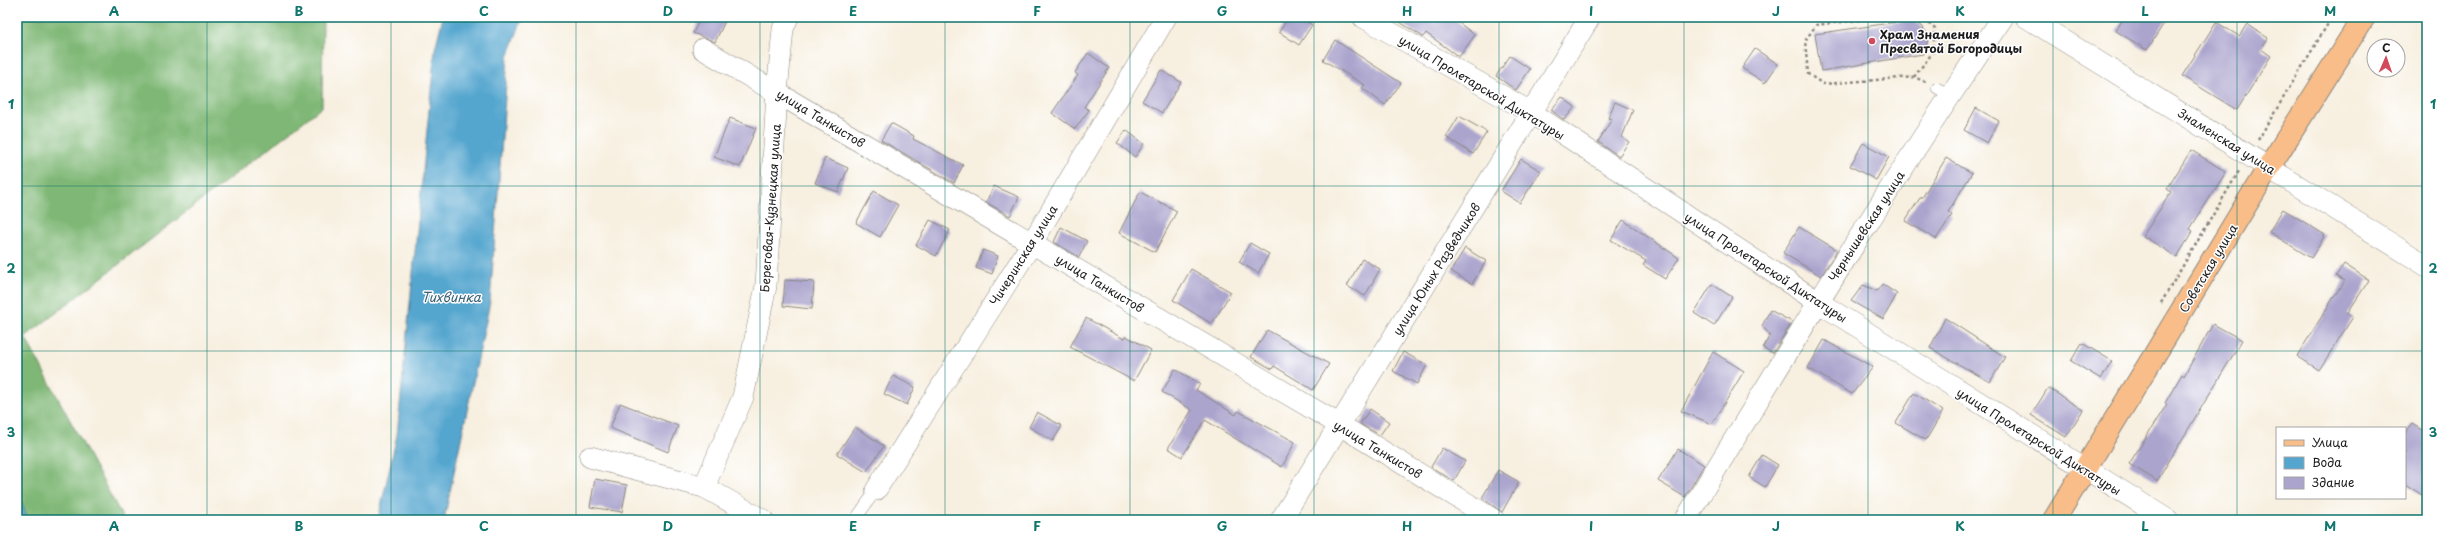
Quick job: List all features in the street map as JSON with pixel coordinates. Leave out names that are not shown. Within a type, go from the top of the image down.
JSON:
[{"type":"main road","name":"Советская улица","points":[[2044,517],[2085,469],[2269,167],[2364,17]]},
{"type":"street","name":"Береговая-Кузнецкая улица","points":[[704,487],[743,397],[766,286],[777,92],[783,29],[788,17]]},
{"type":"street","name":"Чичеринская улица","points":[[876,490],[1032,243],[1166,17]]},
{"type":"street","name":"улица Пролетарской Диктатуры","points":[[1363,17],[1532,113],[1818,302],[2168,520]]},
{"type":"street","name":"улица Юных Разведчиков","points":[[1281,520],[1590,17]]},
{"type":"street","name":"Чернышевская улица","points":[[1684,520],[1818,302],[1944,92],[2003,17]]},
{"type":"street","name":"Знаменская улица","points":[[2026,17],[2427,266]]},
{"type":"street","name":"улица Танкистов","points":[[704,49],[1340,425],[1494,520]]},
{"type":"street","points":[[590,457],[704,487],[763,520]]},
{"type":"lane","points":[[855,520],[876,490]]},
{"type":"path","points":[[1884,17],[1816,25],[1806,41],[1808,74],[1823,84],[1914,77],[1933,52],[1935,30],[1921,17]]},
{"type":"path","points":[[2160,304],[2332,17]]},
{"type":"path","points":[[2031,520],[2044,517]]},
{"type":"green space","points":[[25,17],[323,17],[322,107],[25,337],[124,520],[28,520],[17,489],[17,24]]},
{"type":"water","name":"Тихвинка","points":[[443,17],[523,17],[508,57],[490,302],[444,520],[378,520],[397,435],[435,49]]},
{"type":"water","points":[[17,489],[28,520],[17,520]]},
{"type":"building","points":[[701,17],[727,17],[715,42],[693,33]]},
{"type":"building","points":[[1289,17],[1300,17],[1312,25],[1299,45],[1279,32]]},
{"type":"building","points":[[1392,17],[1451,17],[1475,35],[1459,57],[1426,33],[1423,37]]},
{"type":"building","points":[[2124,17],[2168,17],[2147,50],[2116,31]]},
{"type":"building","name":"Храм Знамения Пресвятой Богородицы","points":[[1911,20],[1922,26],[1928,36],[1927,45],[1923,54],[1821,71],[1815,34]]},
{"type":"building","points":[[2216,22],[2239,36],[2247,24],[2268,38],[2261,49],[2271,56],[2237,110],[2182,76]]},
{"type":"building","points":[[1335,40],[1401,83],[1385,105],[1362,88],[1365,85],[1323,60]]},
{"type":"building","points":[[1755,49],[1778,64],[1765,83],[1742,68]]},
{"type":"building","points":[[1088,53],[1109,68],[1084,107],[1089,110],[1075,129],[1052,113],[1078,75],[1075,73]]},
{"type":"building","points":[[1510,56],[1530,69],[1516,90],[1496,76]]},
{"type":"building","points":[[1161,70],[1181,82],[1162,113],[1142,101]]},
{"type":"building","points":[[1562,97],[1575,107],[1564,120],[1551,110]]},
{"type":"building","points":[[1615,102],[1633,110],[1622,137],[1629,142],[1619,156],[1598,142],[1612,119],[1608,118]]},
{"type":"building","points":[[1976,108],[1999,121],[1987,143],[1964,130]]},
{"type":"building","points":[[1459,116],[1487,132],[1473,154],[1446,137]]},
{"type":"building","points":[[730,118],[756,128],[740,167],[714,157]]},
{"type":"building","points":[[891,123],[914,136],[913,139],[963,165],[954,183],[881,140]]},
{"type":"building","points":[[1126,130],[1144,144],[1135,157],[1117,143]]},
{"type":"building","points":[[1863,143],[1889,157],[1876,180],[1850,166]]},
{"type":"building","points":[[2191,150],[2226,172],[2190,229],[2193,231],[2177,257],[2143,236],[2171,192],[2167,189]]},
{"type":"building","points":[[825,158],[848,168],[838,192],[815,183]]},
{"type":"building","points":[[1946,158],[1972,173],[1948,212],[1952,215],[1936,239],[1905,221],[1920,198],[1922,198]]},
{"type":"building","points":[[1521,159],[1541,171],[1520,203],[1501,191]]},
{"type":"building","points":[[994,186],[1019,197],[1010,216],[986,202]]},
{"type":"building","points":[[874,191],[898,205],[880,237],[856,223]]},
{"type":"building","points":[[1140,192],[1177,211],[1155,252],[1119,233]]},
{"type":"building","points":[[2283,209],[2325,235],[2311,258],[2269,232]]},
{"type":"building","points":[[930,220],[950,230],[936,256],[916,245]]},
{"type":"building","points":[[1623,220],[1679,258],[1665,279],[1643,265],[1646,261],[1611,240]]},
{"type":"building","points":[[1061,227],[1087,241],[1079,257],[1054,242]]},
{"type":"building","points":[[1799,227],[1837,250],[1821,276],[1783,253]]},
{"type":"building","points":[[1250,243],[1269,254],[1258,273],[1239,262]]},
{"type":"building","points":[[1465,248],[1486,261],[1472,284],[1451,271]]},
{"type":"building","points":[[983,250],[998,256],[992,274],[976,268]]},
{"type":"building","points":[[1362,259],[1380,269],[1365,296],[1347,286]]},
{"type":"building","points":[[2344,264],[2369,280],[2347,314],[2353,317],[2319,370],[2297,356],[2344,281],[2336,276]]},
{"type":"building","points":[[1191,269],[1231,292],[1212,324],[1173,300]]},
{"type":"building","points":[[785,280],[814,282],[812,309],[783,306]]},
{"type":"building","points":[[1712,284],[1732,297],[1714,326],[1694,313]]},
{"type":"building","points":[[1882,284],[1897,294],[1883,319],[1851,301],[1863,285],[1877,291]]},
{"type":"building","points":[[1770,310],[1792,322],[1773,353],[1763,348],[1770,335],[1762,326]]},
{"type":"building","points":[[1086,318],[1124,339],[1126,336],[1151,350],[1134,381],[1070,347]]},
{"type":"building","points":[[1945,318],[2005,357],[1990,382],[1930,348]]},
{"type":"building","points":[[2213,324],[2242,340],[2157,481],[2129,464],[2167,404],[2165,403],[2182,374],[2184,376]]},
{"type":"building","points":[[1267,330],[1329,364],[1313,390],[1274,366],[1272,369],[1251,357]]},
{"type":"building","points":[[1824,340],[1873,367],[1852,394],[1808,368]]},
{"type":"building","points":[[2082,343],[2112,361],[2101,379],[2071,361]]},
{"type":"building","points":[[1403,352],[1427,365],[1417,384],[1393,371]]},
{"type":"building","points":[[1713,352],[1744,371],[1712,424],[1681,411]]},
{"type":"building","points":[[1175,369],[1200,384],[1196,390],[1236,415],[1238,411],[1295,442],[1282,467],[1205,420],[1182,457],[1168,448],[1192,410],[1162,392]]},
{"type":"building","points":[[893,376],[915,387],[907,405],[884,394]]},
{"type":"building","points":[[2048,388],[2083,410],[2066,437],[2031,415]]},
{"type":"building","points":[[1914,393],[1943,411],[1926,440],[1896,423]]},
{"type":"building","points":[[620,403],[678,426],[668,452],[610,428]]},
{"type":"building","points":[[1370,409],[1389,422],[1380,435],[1360,424]]},
{"type":"building","points":[[1037,412],[1062,426],[1053,441],[1029,427]]},
{"type":"building","points":[[2412,424],[2427,433],[2427,487],[2422,495],[2406,485],[2406,433]]},
{"type":"building","points":[[855,427],[884,446],[866,472],[837,454]]},
{"type":"building","points":[[1442,448],[1465,461],[1454,481],[1431,467]]},
{"type":"building","points":[[1678,449],[1704,465],[1685,497],[1658,481]]},
{"type":"building","points":[[1762,455],[1778,465],[1765,487],[1749,477]]},
{"type":"building","points":[[1498,470],[1519,482],[1502,512],[1482,498]]},
{"type":"building","points":[[595,479],[627,485],[622,512],[590,507]]},
{"type":"place","name":"Храм Знамения Пресвятой Богородицы","points":[[1872,41]]}]
